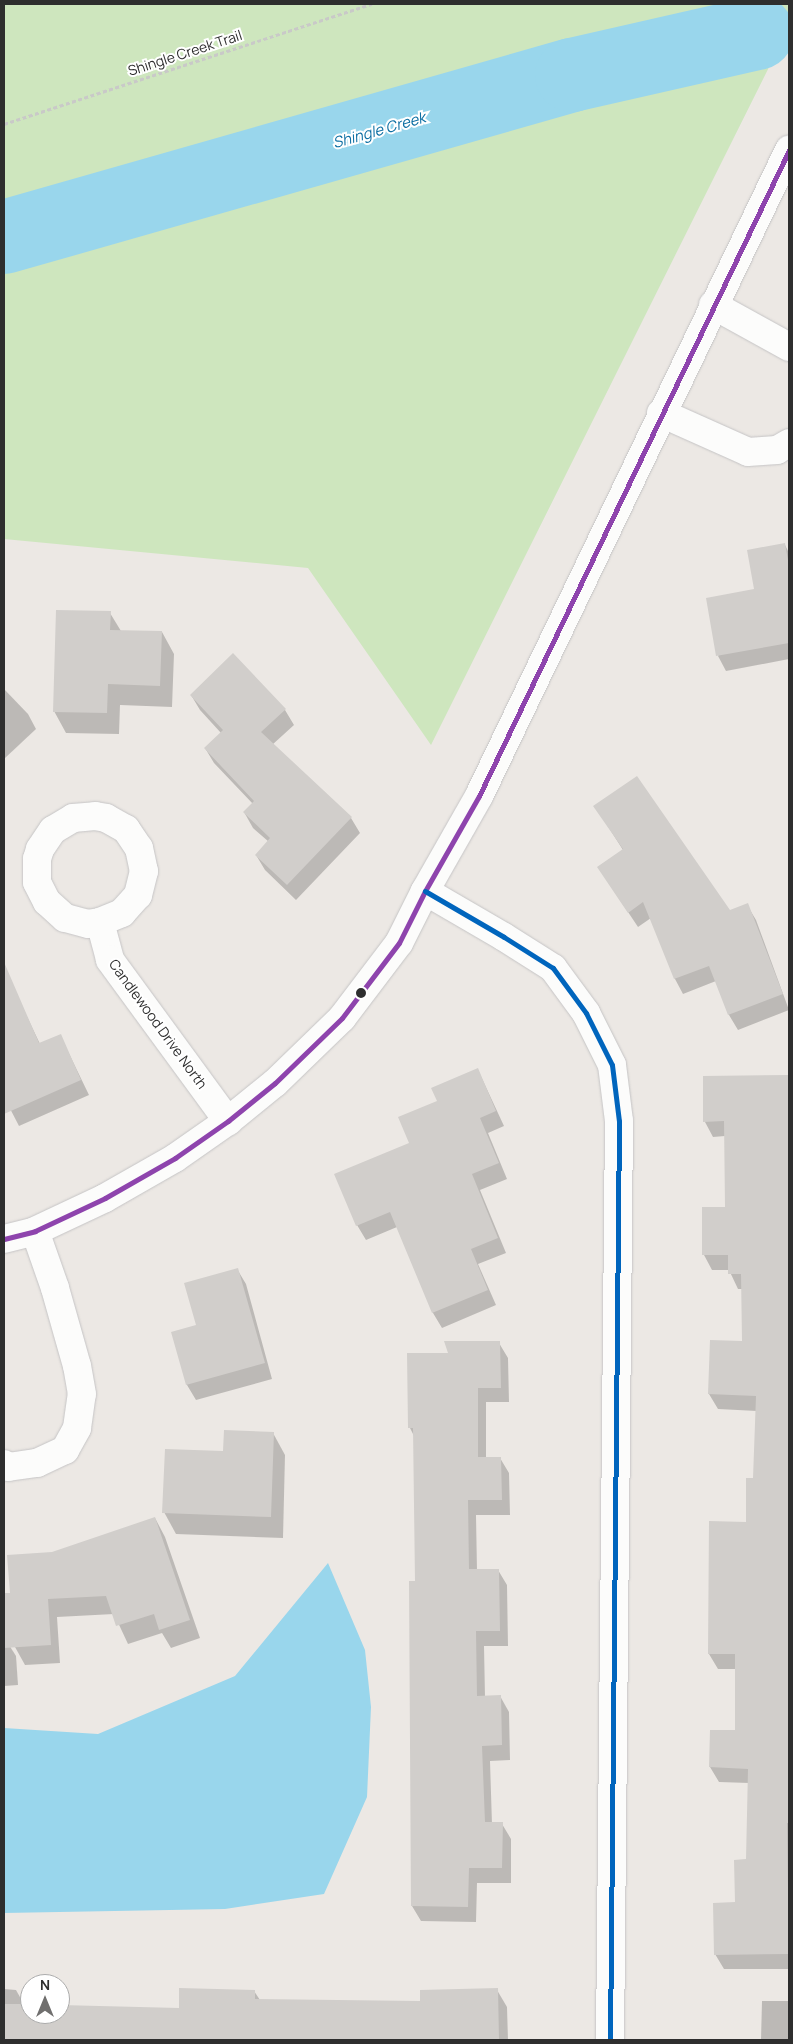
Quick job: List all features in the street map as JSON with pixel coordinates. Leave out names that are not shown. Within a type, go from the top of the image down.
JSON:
[{"type":"street","points":[[4,1239],[35,1231],[105,1198],[175,1158],[228,1121],[275,1083],[342,1018],[399,943],[425,891],[479,796],[661,413],[789,150]]},
{"type":"street","points":[[713,305],[789,347]]},
{"type":"street","points":[[661,413],[748,452],[777,450],[789,442]]},
{"type":"street","points":[[425,891],[553,968],[586,1013],[612,1066],[620,1120],[610,2040]]},
{"type":"street","name":"Candlewood Drive North","points":[[100,922],[110,960],[228,1121]]},
{"type":"street","points":[[4,1464],[8,1467],[37,1463],[65,1450],[77,1428],[82,1394],[77,1366],[55,1288],[35,1231]]},
{"type":"path","name":"Shingle Creek Trail","points":[[4,124],[372,4]]},
{"type":"green space","points":[[4,4],[789,4],[789,27],[431,745],[308,568],[4,539]]},
{"type":"water","points":[[328,1563],[365,1650],[371,1707],[367,1797],[324,1894],[225,1909],[4,1913],[4,1728],[98,1734],[235,1676]]},
{"type":"building","points":[[785,543],[789,566],[789,643],[716,656],[706,598],[754,589],[747,550]]},
{"type":"building","points":[[56,610],[111,611],[110,630],[162,631],[160,686],[108,684],[107,713],[53,712]]},
{"type":"building","points":[[233,653],[286,709],[261,732],[352,817],[287,885],[255,855],[270,838],[243,812],[254,801],[204,748],[223,730],[190,695]]},
{"type":"building","points":[[637,776],[730,910],[748,903],[783,994],[728,1015],[709,966],[674,979],[643,902],[628,913],[597,867],[623,849],[593,806]]},
{"type":"building","points":[[4,962],[39,1043],[61,1034],[81,1080],[4,1114]]},
{"type":"building","points":[[478,1068],[496,1111],[480,1118],[499,1163],[472,1174],[498,1238],[471,1249],[488,1290],[432,1313],[390,1212],[356,1226],[334,1174],[409,1143],[398,1117],[437,1101],[431,1088]]},
{"type":"building","points":[[789,1075],[789,1823],[787,1823],[789,1954],[714,1955],[713,1903],[735,1902],[734,1860],[746,1859],[748,1769],[709,1767],[710,1730],[735,1730],[735,1654],[708,1654],[709,1521],[746,1522],[746,1478],[753,1478],[756,1396],[708,1394],[710,1340],[742,1341],[741,1274],[728,1274],[728,1255],[702,1255],[702,1207],[725,1207],[724,1121],[703,1122],[703,1076]]},
{"type":"building","points":[[238,1268],[265,1363],[186,1385],[171,1332],[196,1325],[184,1283]]},
{"type":"building","points":[[444,1341],[500,1341],[501,1388],[478,1388],[478,1457],[501,1457],[502,1500],[468,1500],[469,1569],[499,1569],[500,1631],[476,1631],[477,1696],[501,1695],[502,1745],[482,1746],[485,1822],[503,1822],[502,1868],[469,1868],[468,1907],[411,1906],[409,1581],[415,1581],[413,1428],[408,1428],[407,1353],[448,1353]]},
{"type":"building","points":[[224,1430],[274,1432],[271,1517],[162,1513],[165,1449],[223,1451]]},
{"type":"building","points":[[155,1517],[190,1620],[159,1630],[154,1614],[116,1626],[106,1596],[48,1599],[51,1645],[4,1648],[4,1593],[10,1593],[7,1555],[52,1552]]},
{"type":"building","points":[[179,1988],[255,1990],[255,1999],[420,2001],[420,1990],[498,1988],[499,2040],[4,2040],[4,2004],[20,2004],[20,2024],[70,2024],[70,2005],[179,2008]]},
{"type":"waterway","name":"Shingle Creek","points":[[4,237],[572,75],[757,33]]},
{"type":"transit line","points":[[4,1239],[35,1231],[105,1198],[175,1158],[228,1121],[275,1083],[342,1018],[399,943],[425,891],[479,796],[789,150]]},
{"type":"transit line","points":[[425,891],[553,968],[586,1013],[612,1065],[619,1121],[610,2040]]}]
